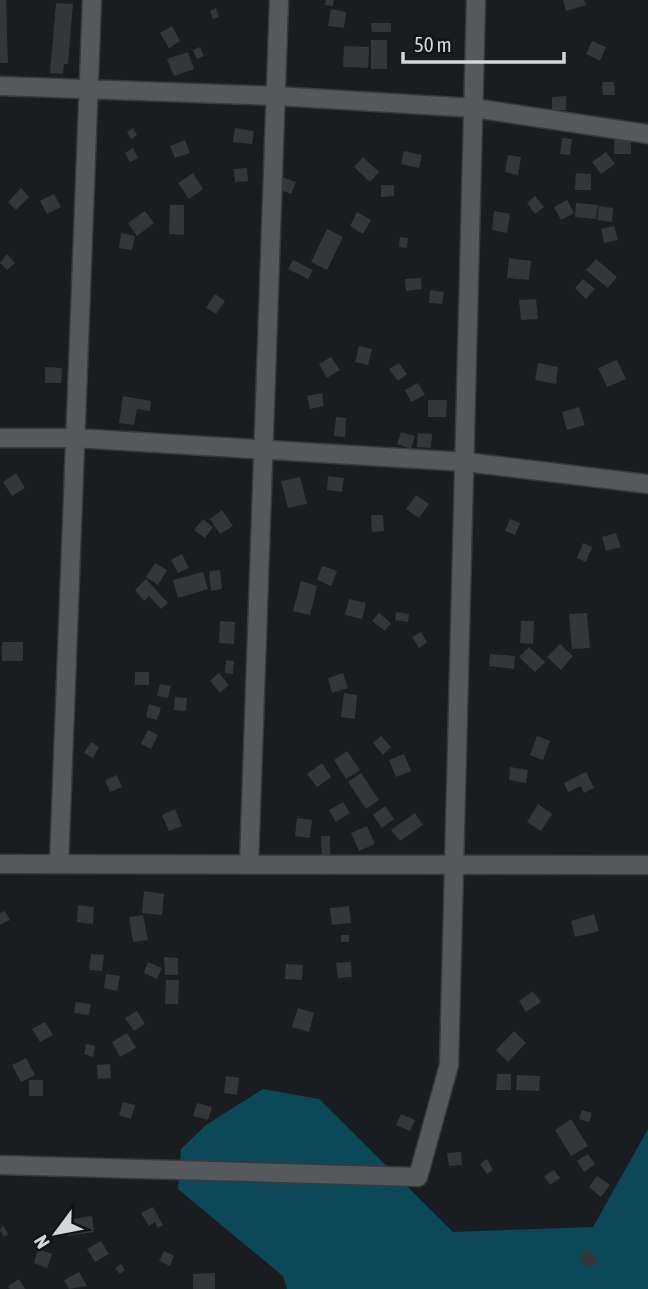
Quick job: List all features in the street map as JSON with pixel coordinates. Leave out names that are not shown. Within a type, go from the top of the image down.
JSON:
[{"type":"street","points":[[59,864],[92,0]]},
{"type":"street","points":[[249,864],[279,0]]},
{"type":"street","points":[[0,1165],[418,1177],[449,1065],[457,865],[476,0]]},
{"type":"street","points":[[0,86],[276,96],[474,108],[648,134]]},
{"type":"street","points":[[0,438],[75,438],[263,452],[466,461],[648,484]]},
{"type":"street","points":[[0,864],[648,865]]},
{"type":"shaded area","points":[[263,1089],[319,1099],[453,1232],[593,1227],[648,1129],[648,1289],[287,1289],[283,1276],[178,1189],[181,1149],[206,1125]]},
{"type":"building","points":[[0,0],[6,0],[8,63],[0,63]]},
{"type":"building","points":[[326,0],[334,0],[333,6],[325,5]]},
{"type":"building","points":[[563,0],[584,0],[586,5],[566,11]]},
{"type":"building","points":[[56,3],[73,4],[68,64],[64,64],[63,74],[50,73]]},
{"type":"building","points":[[216,8],[219,17],[213,19],[210,11]]},
{"type":"building","points":[[331,9],[346,12],[344,28],[328,26]]},
{"type":"building","points":[[371,23],[391,23],[391,32],[372,32]]},
{"type":"building","points":[[172,26],[180,41],[169,48],[160,33]]},
{"type":"building","points":[[371,40],[387,40],[387,69],[371,69]]},
{"type":"building","points":[[592,41],[606,47],[600,61],[586,54]]},
{"type":"building","points":[[344,46],[369,47],[368,68],[343,67]]},
{"type":"building","points":[[200,47],[204,56],[197,59],[193,50]]},
{"type":"building","points":[[188,52],[194,69],[174,76],[167,59]]},
{"type":"building","points":[[602,82],[614,82],[615,95],[603,95]]},
{"type":"building","points":[[566,96],[566,110],[552,110],[552,97]]},
{"type":"building","points":[[133,128],[137,135],[131,139],[127,132]]},
{"type":"building","points":[[235,128],[254,131],[252,144],[233,142]]},
{"type":"building","points":[[562,138],[572,139],[570,155],[560,154]]},
{"type":"building","points":[[614,139],[631,139],[631,154],[614,154]]},
{"type":"building","points":[[185,140],[190,153],[175,158],[170,146]]},
{"type":"building","points":[[133,148],[138,158],[130,162],[125,153]]},
{"type":"building","points":[[404,151],[422,155],[419,168],[401,164]]},
{"type":"building","points":[[606,152],[615,164],[601,174],[592,162]]},
{"type":"building","points":[[508,155],[521,157],[518,175],[505,172]]},
{"type":"building","points":[[363,157],[379,172],[370,182],[354,167]]},
{"type":"building","points":[[247,168],[248,181],[235,182],[234,169]]},
{"type":"building","points":[[193,173],[203,189],[189,199],[178,183]]},
{"type":"building","points":[[576,173],[591,174],[591,190],[575,190]]},
{"type":"building","points":[[282,177],[296,182],[291,194],[278,189]]},
{"type":"building","points":[[381,185],[394,185],[394,196],[381,197]]},
{"type":"building","points":[[21,188],[29,197],[16,210],[8,202]]},
{"type":"building","points":[[54,194],[61,207],[47,214],[40,201]]},
{"type":"building","points":[[535,196],[544,207],[535,214],[527,203]]},
{"type":"building","points":[[567,200],[574,213],[561,220],[554,207]]},
{"type":"building","points":[[576,203],[598,205],[596,219],[575,217]]},
{"type":"building","points":[[170,205],[184,205],[184,235],[169,234]]},
{"type":"building","points":[[599,206],[613,208],[612,222],[597,220]]},
{"type":"building","points":[[145,211],[154,223],[137,236],[128,223]]},
{"type":"building","points":[[494,211],[510,214],[507,233],[492,230]]},
{"type":"building","points":[[357,212],[371,220],[363,234],[350,226]]},
{"type":"building","points":[[614,226],[618,240],[604,243],[601,229]]},
{"type":"building","points":[[327,229],[343,237],[327,270],[311,262]]},
{"type":"building","points":[[121,233],[135,236],[132,250],[119,248]]},
{"type":"building","points":[[400,237],[408,238],[407,248],[399,247]]},
{"type":"building","points":[[7,254],[15,263],[7,270],[0,263]]},
{"type":"building","points":[[509,258],[531,261],[529,280],[507,278]]},
{"type":"building","points":[[596,259],[617,277],[608,288],[586,270]]},
{"type":"building","points":[[293,260],[313,270],[308,279],[288,269]]},
{"type":"building","points":[[421,278],[422,289],[406,291],[405,279]]},
{"type":"building","points":[[583,279],[595,289],[586,299],[575,288]]},
{"type":"building","points":[[430,290],[444,292],[442,304],[429,303]]},
{"type":"building","points":[[215,294],[225,301],[216,314],[206,308]]},
{"type":"building","points":[[536,299],[538,319],[521,320],[519,300]]},
{"type":"building","points":[[359,346],[372,349],[368,365],[355,362]]},
{"type":"building","points":[[331,357],[340,370],[327,378],[319,364]]},
{"type":"building","points":[[617,360],[626,379],[607,387],[598,368]]},
{"type":"building","points":[[399,363],[407,374],[398,381],[389,369]]},
{"type":"building","points":[[538,363],[558,367],[556,384],[535,380]]},
{"type":"building","points":[[45,367],[62,368],[61,383],[45,383]]},
{"type":"building","points":[[418,383],[425,395],[411,402],[405,390]]},
{"type":"building","points":[[322,393],[324,406],[310,409],[307,396]]},
{"type":"building","points":[[123,396],[151,401],[150,411],[137,409],[134,425],[119,423]]},
{"type":"building","points":[[428,400],[447,400],[446,417],[428,417]]},
{"type":"building","points":[[579,407],[585,425],[567,430],[562,412]]},
{"type":"building","points":[[336,417],[346,418],[345,437],[334,436]]},
{"type":"building","points":[[401,432],[415,436],[411,449],[397,444]]},
{"type":"building","points":[[418,433],[432,434],[431,448],[417,447]]},
{"type":"building","points":[[16,473],[25,488],[12,496],[3,482]]},
{"type":"building","points":[[328,476],[344,478],[342,492],[327,490]]},
{"type":"building","points":[[300,477],[307,504],[288,508],[281,481]]},
{"type":"building","points":[[416,495],[429,504],[419,518],[406,509]]},
{"type":"building","points":[[222,510],[233,526],[220,534],[210,519]]},
{"type":"building","points":[[371,515],[383,515],[384,531],[372,532]]},
{"type":"building","points":[[203,519],[213,527],[205,538],[194,530]]},
{"type":"building","points":[[510,519],[520,523],[515,535],[505,531]]},
{"type":"building","points":[[616,533],[621,547],[606,551],[602,537]]},
{"type":"building","points":[[583,543],[592,547],[586,562],[577,558]]},
{"type":"building","points":[[182,554],[189,568],[178,573],[171,560]]},
{"type":"building","points":[[155,563],[167,570],[158,585],[146,577]]},
{"type":"building","points":[[322,566],[337,571],[331,586],[317,580]]},
{"type":"building","points":[[220,570],[222,589],[211,591],[209,571]]},
{"type":"building","points":[[203,572],[208,589],[178,598],[173,580]]},
{"type":"building","points":[[146,579],[168,603],[161,609],[149,596],[144,601],[135,590]]},
{"type":"building","points":[[301,581],[317,586],[310,615],[293,611]]},
{"type":"building","points":[[349,599],[366,603],[362,619],[345,615]]},
{"type":"building","points":[[396,612],[409,614],[408,622],[395,620]]},
{"type":"building","points":[[379,613],[391,623],[385,631],[372,621]]},
{"type":"building","points":[[587,613],[590,648],[572,649],[569,614]]},
{"type":"building","points":[[220,621],[235,622],[234,644],[219,643]]},
{"type":"building","points":[[521,621],[534,621],[533,644],[520,643]]},
{"type":"building","points":[[421,632],[427,642],[419,648],[412,637]]},
{"type":"building","points":[[2,642],[23,642],[23,661],[2,661]]},
{"type":"building","points":[[560,644],[573,656],[561,670],[547,657]]},
{"type":"building","points":[[529,647],[545,662],[535,672],[519,657]]},
{"type":"building","points":[[490,654],[515,656],[514,669],[489,666]]},
{"type":"building","points":[[226,660],[234,661],[233,674],[225,673]]},
{"type":"building","points":[[135,672],[149,672],[149,685],[135,685]]},
{"type":"building","points":[[219,673],[229,685],[220,693],[210,681]]},
{"type":"building","points":[[343,673],[348,688],[332,693],[328,678]]},
{"type":"building","points":[[160,684],[171,686],[168,698],[157,696]]},
{"type":"building","points":[[344,693],[357,695],[355,719],[341,717]]},
{"type":"building","points":[[175,697],[187,698],[186,711],[174,710]]},
{"type":"building","points":[[149,704],[161,708],[157,720],[146,717]]},
{"type":"building","points":[[148,730],[158,735],[151,749],[141,744]]},
{"type":"building","points":[[381,736],[391,747],[383,755],[373,743]]},
{"type":"building","points":[[537,736],[550,741],[543,760],[530,755]]},
{"type":"building","points":[[91,742],[99,747],[93,758],[84,753]]},
{"type":"building","points":[[347,751],[360,770],[346,779],[334,760]]},
{"type":"building","points":[[404,754],[411,771],[396,777],[389,760]]},
{"type":"building","points":[[322,763],[331,777],[317,787],[307,774]]},
{"type":"building","points":[[510,767],[528,770],[526,783],[509,780]]},
{"type":"building","points":[[586,772],[594,788],[584,793],[581,786],[568,792],[564,783]]},
{"type":"building","points":[[361,773],[379,800],[366,809],[348,782]]},
{"type":"building","points":[[117,775],[122,787],[110,792],[105,780]]},
{"type":"building","points":[[343,802],[350,813],[336,822],[329,810]]},
{"type":"building","points":[[538,804],[552,814],[541,831],[527,822]]},
{"type":"building","points":[[385,806],[394,819],[382,828],[373,815]]},
{"type":"building","points":[[175,809],[182,826],[169,831],[162,815]]},
{"type":"building","points":[[415,813],[423,825],[400,841],[391,830]]},
{"type":"building","points":[[297,818],[312,820],[310,838],[295,836]]},
{"type":"building","points":[[367,826],[375,844],[359,851],[351,833]]},
{"type":"building","points":[[321,836],[330,836],[330,857],[322,857]]},
{"type":"building","points":[[144,891],[164,894],[162,915],[142,913]]},
{"type":"building","points":[[78,905],[94,907],[93,924],[77,922]]},
{"type":"building","points":[[349,906],[351,923],[332,925],[330,908]]},
{"type":"building","points":[[5,911],[10,920],[0,925],[0,913]]},
{"type":"building","points":[[594,914],[599,931],[575,937],[571,921]]},
{"type":"building","points":[[143,915],[148,940],[133,942],[129,917]]},
{"type":"building","points":[[341,935],[349,935],[349,942],[341,942]]},
{"type":"building","points":[[91,954],[104,955],[102,971],[89,970]]},
{"type":"building","points":[[164,957],[178,958],[178,975],[165,975]]},
{"type":"building","points":[[148,962],[162,968],[157,979],[144,973]]},
{"type":"building","points":[[351,962],[352,977],[338,978],[336,963]]},
{"type":"building","points":[[286,964],[303,965],[302,980],[285,979]]},
{"type":"building","points":[[106,974],[120,976],[117,991],[104,988]]},
{"type":"building","points":[[166,980],[179,980],[178,1004],[165,1004]]},
{"type":"building","points":[[533,991],[541,1002],[526,1012],[519,1001]]},
{"type":"building","points":[[76,1002],[91,1004],[89,1015],[74,1013]]},
{"type":"building","points":[[298,1008],[314,1013],[309,1032],[292,1027]]},
{"type":"building","points":[[137,1011],[145,1024],[134,1031],[125,1018]]},
{"type":"building","points":[[45,1022],[53,1035],[40,1042],[32,1029]]},
{"type":"building","points":[[514,1031],[526,1043],[508,1062],[496,1050]]},
{"type":"building","points":[[127,1033],[136,1048],[120,1057],[112,1042]]},
{"type":"building","points":[[86,1044],[95,1046],[93,1057],[84,1054]]},
{"type":"building","points":[[26,1058],[35,1075],[21,1082],[12,1065]]},
{"type":"building","points":[[110,1064],[111,1078],[98,1079],[97,1065]]},
{"type":"building","points":[[497,1074],[511,1074],[511,1090],[496,1090]]},
{"type":"building","points":[[517,1075],[540,1076],[539,1091],[516,1090]]},
{"type":"building","points":[[226,1076],[239,1078],[237,1095],[224,1093]]},
{"type":"building","points":[[29,1080],[43,1080],[43,1096],[29,1096]]},
{"type":"building","points":[[123,1102],[135,1105],[131,1119],[119,1115]]},
{"type":"building","points":[[197,1103],[212,1107],[208,1120],[193,1116]]},
{"type":"building","points":[[582,1110],[592,1113],[589,1122],[579,1119]]},
{"type":"building","points":[[401,1114],[415,1120],[410,1131],[396,1125]]},
{"type":"building","points":[[571,1119],[588,1146],[571,1156],[555,1130]]},
{"type":"building","points":[[461,1152],[462,1165],[449,1166],[447,1153]]},
{"type":"building","points":[[588,1154],[595,1164],[584,1172],[577,1161]]},
{"type":"building","points":[[487,1159],[493,1170],[487,1174],[480,1164]]},
{"type":"building","points":[[554,1170],[560,1178],[550,1185],[544,1176]]},
{"type":"building","points":[[597,1176],[610,1185],[601,1197],[589,1187]]},
{"type":"building","points":[[153,1207],[163,1225],[158,1228],[155,1222],[149,1226],[141,1213]]},
{"type":"building","points":[[92,1216],[94,1232],[68,1236],[65,1220]]},
{"type":"building","points":[[3,1225],[8,1234],[4,1237],[0,1230]]},
{"type":"building","points":[[101,1241],[109,1254],[95,1262],[87,1249]]},
{"type":"building","points":[[38,1249],[52,1254],[47,1268],[34,1263]]},
{"type":"building","points":[[590,1249],[597,1262],[585,1268],[579,1255]]},
{"type":"building","points":[[164,1251],[174,1256],[170,1266],[159,1261]]},
{"type":"building","points":[[121,1264],[125,1270],[120,1274],[115,1268]]},
{"type":"building","points":[[79,1272],[87,1286],[69,1289],[64,1280]]},
{"type":"building","points":[[215,1273],[215,1289],[193,1289],[193,1274]]},
{"type":"building","points":[[19,1279],[25,1289],[10,1289],[8,1286]]}]
